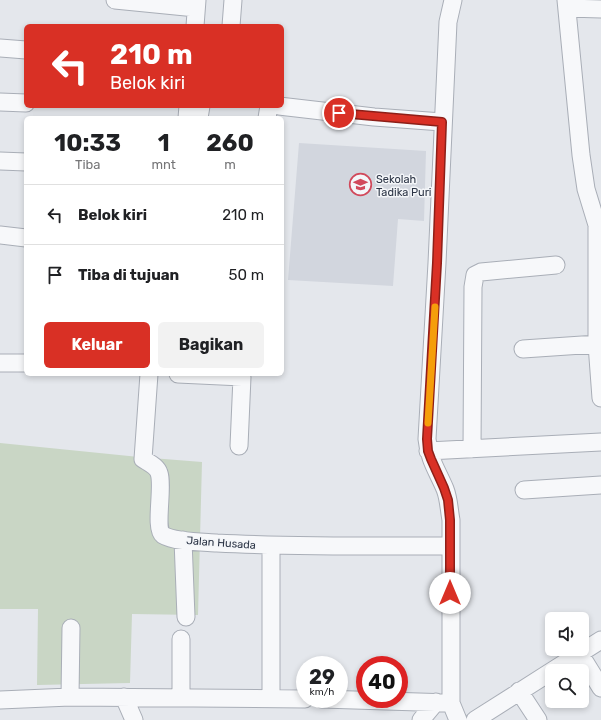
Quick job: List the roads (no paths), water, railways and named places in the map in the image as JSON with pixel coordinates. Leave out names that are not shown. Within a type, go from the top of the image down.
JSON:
[{"type":"street","points":[[115,0],[196,4],[195,24]]},
{"type":"street","points":[[231,24],[233,0]]},
{"type":"street","points":[[453,0],[448,22],[442,122],[437,263],[427,439],[428,451],[448,500],[450,546],[444,702],[458,720]]},
{"type":"street","points":[[601,9],[566,4],[581,155],[586,189],[599,225],[599,317],[597,344],[601,398]]},
{"type":"street","points":[[0,48],[24,50]]},
{"type":"street","points":[[0,102],[24,103]]},
{"type":"street","points":[[284,107],[374,117],[442,122]]},
{"type":"street","points":[[0,161],[24,162]]},
{"type":"street","points":[[0,235],[24,238]]},
{"type":"street","points":[[472,449],[473,287],[475,275],[481,272],[556,265]]},
{"type":"street","points":[[523,349],[597,344]]},
{"type":"street","points":[[0,363],[24,363]]},
{"type":"street","name":"Jalan Husada","points":[[149,376],[143,459],[154,466],[159,472],[159,525],[161,533],[165,536],[183,540],[271,546],[450,546]]},
{"type":"street","points":[[239,446],[242,376]]},
{"type":"street","points":[[428,451],[601,442]]},
{"type":"street","points":[[524,490],[601,485]]},
{"type":"street","points":[[183,540],[186,617]]},
{"type":"street","points":[[271,546],[271,698]]},
{"type":"street","points":[[70,697],[71,628]]},
{"type":"street","points":[[181,639],[181,698]]},
{"type":"street","points":[[589,648],[601,640]]},
{"type":"street","points":[[564,664],[577,656]]},
{"type":"street","points":[[581,656],[601,688]]},
{"type":"street","points":[[475,720],[545,675]]},
{"type":"street","points":[[520,691],[538,720]]},
{"type":"street","points":[[0,700],[70,697],[296,699]]},
{"type":"street","points":[[124,697],[134,720]]},
{"type":"street","points":[[348,700],[444,702]]},
{"type":"street","points":[[421,720],[444,702]]},
{"type":"place","name":"Sekolah Tadika Puri","points":[[360,185]]}]
